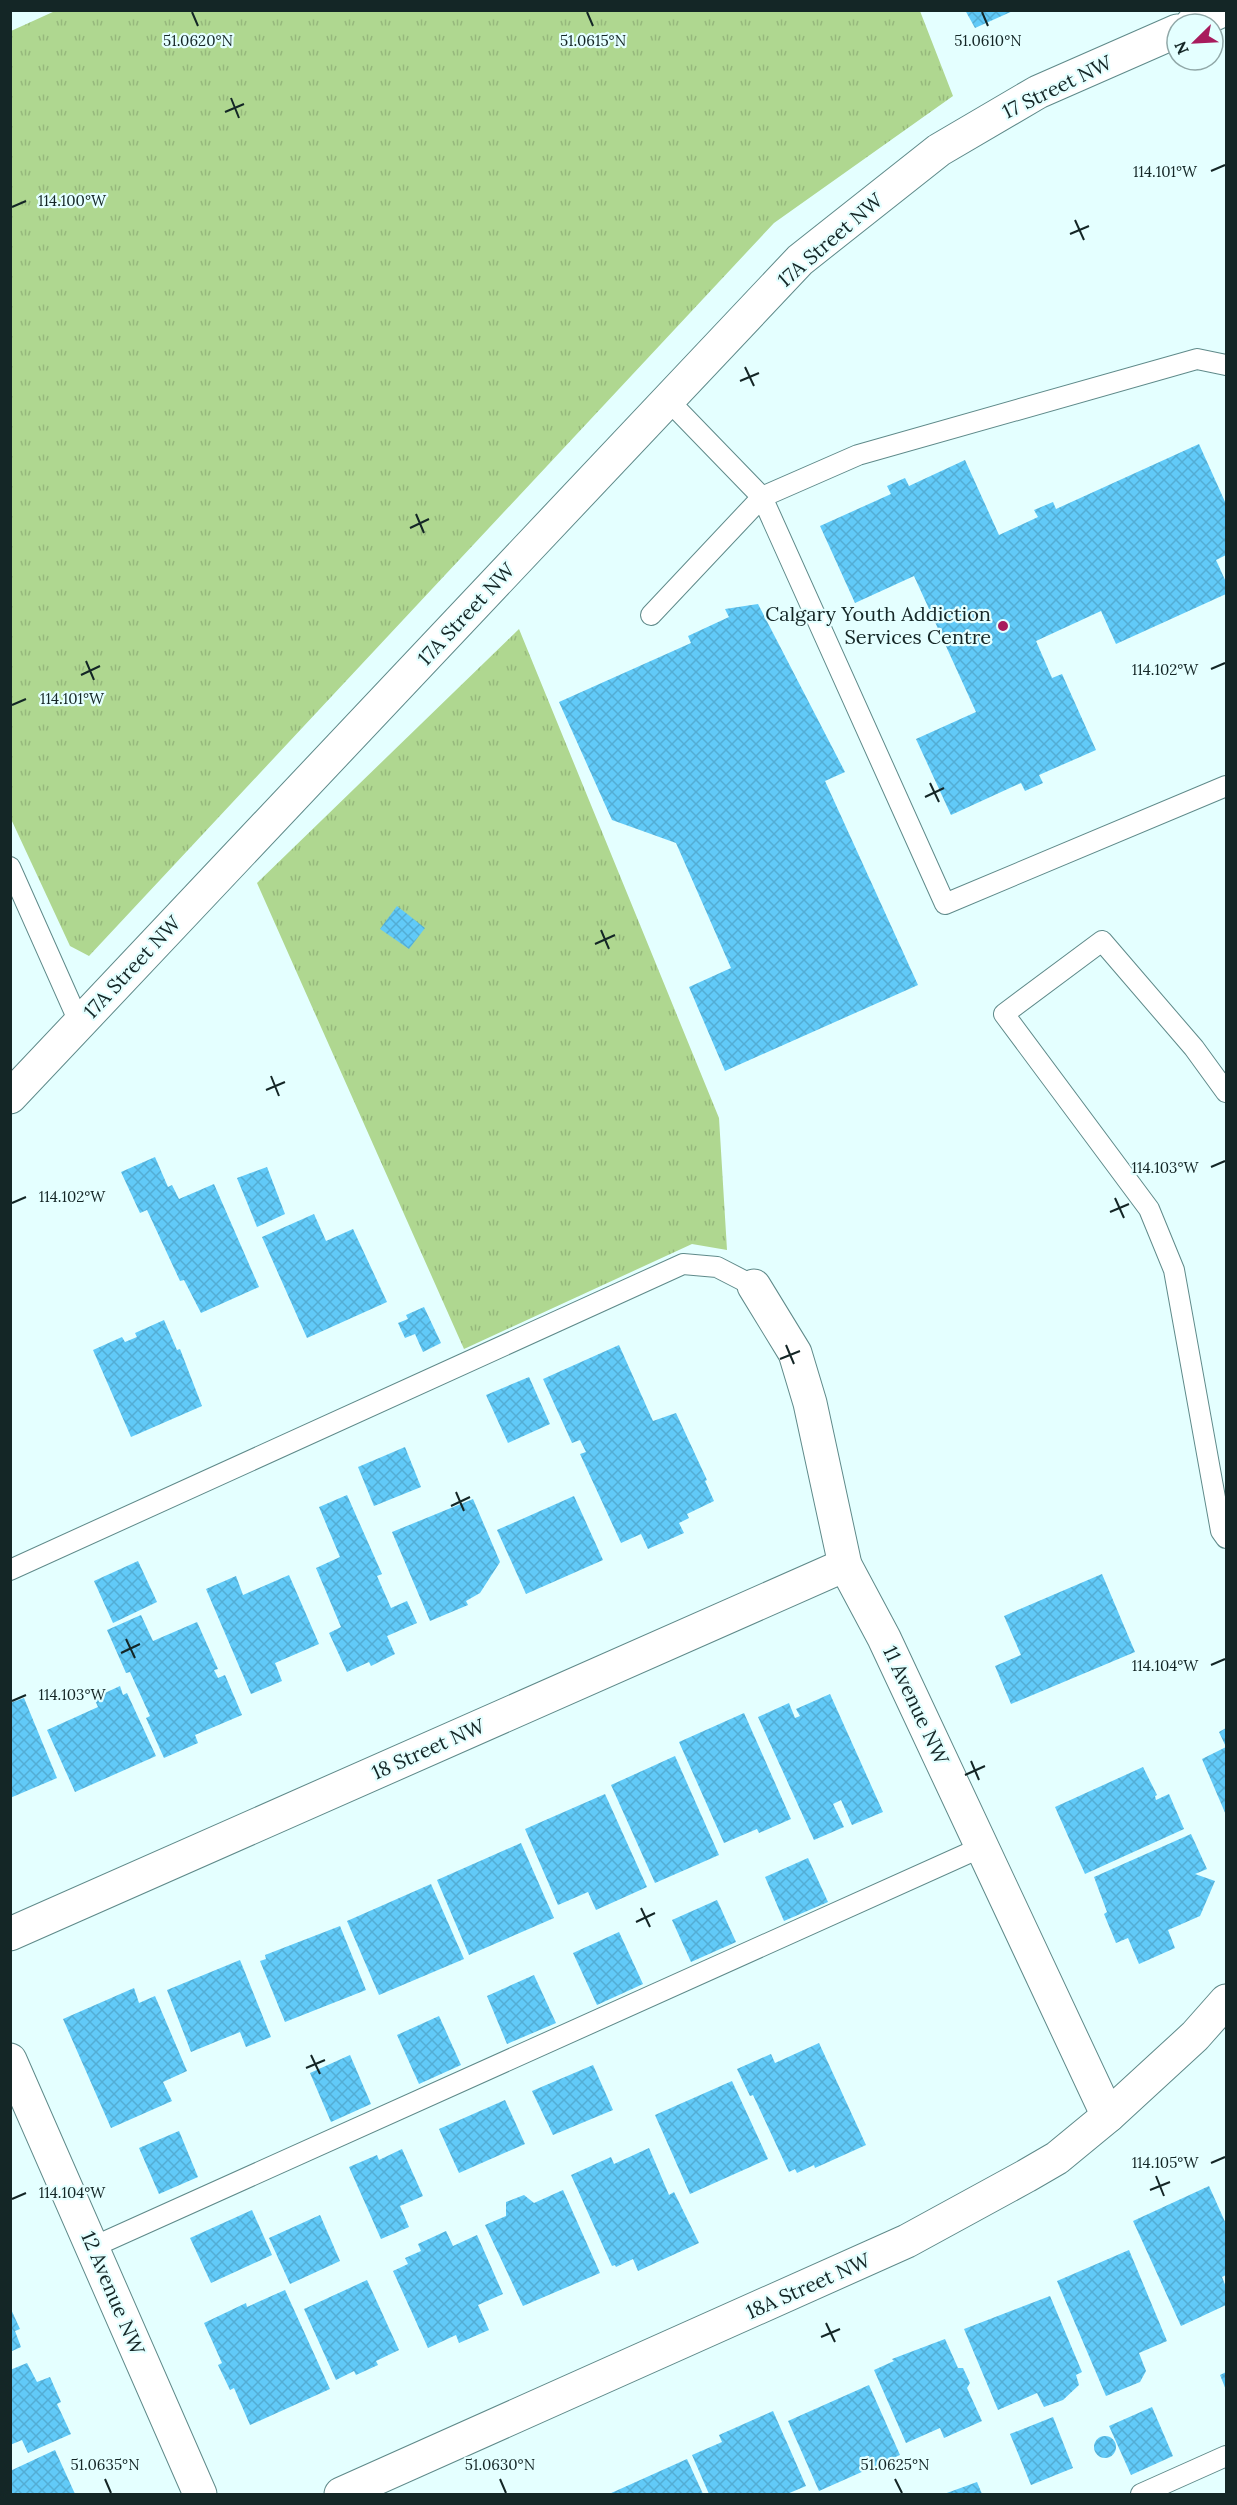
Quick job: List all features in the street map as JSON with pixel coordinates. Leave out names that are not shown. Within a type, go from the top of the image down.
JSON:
[{"type":"street","name":"17 Street NW","points":[[939,150],[1038,92],[1165,36]]},
{"type":"street","name":"17A Street NW","points":[[10,1097],[800,260],[939,150]]},
{"type":"street","name":"11 Avenue NW","points":[[754,1286],[795,1353],[810,1403],[845,1565],[884,1638],[1108,2116]]},
{"type":"street","name":"18 Street NW","points":[[10,1934],[845,1565]]},
{"type":"street","name":"18A Street NW","points":[[341,2494],[907,2241],[1057,2158],[1108,2116],[1195,2036],[1227,2001]]},
{"type":"street","name":"12 Avenue NW","points":[[10,2060],[200,2494]]},
{"type":"lane","points":[[651,615],[762,497],[858,455],[1197,359],[1227,365]]},
{"type":"lane","points":[[668,400],[762,497],[945,904],[1227,786]]},
{"type":"lane","points":[[10,867],[79,1022]]},
{"type":"lane","points":[[1227,1092],[1194,1048],[1102,941],[1004,1014],[1149,1209],[1174,1270],[1221,1531],[1227,1538]]},
{"type":"lane","points":[[10,1570],[683,1264],[717,1267],[754,1286]]},
{"type":"lane","points":[[93,2247],[982,1846]]},
{"type":"lane","points":[[1141,2494],[1227,2456]]},
{"type":"green space","points":[[55,11],[920,11],[953,96],[774,223],[89,956],[70,946],[11,819],[11,31]]},
{"type":"green space","points":[[519,629],[719,1118],[727,1250],[692,1244],[464,1349],[257,883]]},
{"type":"building","points":[[965,10],[1015,10],[975,28]]},
{"type":"building","name":"Calgary Youth Addiction Services Centre","points":[[1199,444],[1226,504],[1226,555],[1216,560],[1226,582],[1226,594],[1116,644],[1101,611],[1036,641],[1052,678],[1062,674],[1096,750],[1039,775],[1043,783],[1025,791],[1021,783],[951,815],[916,739],[976,712],[914,576],[855,603],[820,526],[891,494],[887,486],[905,478],[909,486],[965,460],[999,535],[1038,517],[1034,510],[1053,502],[1056,509]]},
{"type":"building","points":[[758,604],[845,772],[825,781],[918,985],[725,1071],[689,987],[731,968],[676,843],[612,820],[559,702],[691,643],[688,636],[729,617],[725,609]]},
{"type":"building","points":[[397,906],[425,928],[409,949],[380,929]]},
{"type":"building","points":[[155,1157],[168,1187],[172,1185],[179,1199],[214,1184],[259,1287],[201,1313],[184,1280],[180,1281],[147,1210],[140,1213],[121,1172]]},
{"type":"building","points":[[267,1167],[285,1214],[257,1227],[237,1178]]},
{"type":"building","points":[[314,1214],[326,1241],[353,1229],[387,1302],[307,1338],[262,1237]]},
{"type":"building","points":[[424,1307],[441,1343],[423,1352],[415,1334],[405,1338],[398,1323],[408,1319],[406,1315]]},
{"type":"building","points":[[164,1320],[177,1350],[180,1349],[202,1406],[131,1437],[93,1350],[122,1337],[125,1342],[137,1337],[135,1333]]},
{"type":"building","points":[[619,1345],[653,1421],[676,1413],[707,1480],[705,1481],[714,1501],[687,1514],[689,1518],[679,1523],[684,1533],[648,1549],[641,1534],[621,1543],[580,1454],[586,1452],[580,1440],[572,1443],[543,1379]]},
{"type":"building","points":[[529,1377],[550,1424],[508,1443],[486,1395]]},
{"type":"building","points":[[405,1447],[421,1487],[374,1506],[358,1467]]},
{"type":"building","points":[[347,1495],[382,1574],[377,1576],[391,1608],[407,1601],[417,1623],[387,1636],[395,1654],[371,1666],[369,1662],[347,1672],[329,1633],[341,1627],[316,1568],[340,1557],[319,1507]]},
{"type":"building","points":[[574,1496],[603,1560],[526,1594],[497,1530]]},
{"type":"building","points":[[473,1499],[500,1562],[480,1593],[466,1601],[468,1605],[430,1621],[392,1532]]},
{"type":"building","points":[[138,1561],[157,1602],[113,1623],[94,1581]]},
{"type":"building","points":[[1102,1574],[1135,1652],[1011,1704],[995,1666],[1021,1655],[1004,1616]]},
{"type":"building","points":[[289,1575],[319,1644],[275,1663],[282,1681],[251,1694],[206,1589],[236,1576],[243,1595]]},
{"type":"building","points":[[141,1615],[153,1641],[197,1622],[218,1669],[214,1670],[218,1678],[225,1675],[242,1715],[195,1735],[198,1743],[164,1758],[146,1718],[150,1716],[130,1672],[126,1673],[107,1630]]},
{"type":"building","points":[[120,1686],[123,1695],[127,1693],[156,1756],[75,1792],[47,1730],[98,1707],[94,1698]]},
{"type":"building","points":[[830,1694],[883,1812],[852,1825],[841,1800],[833,1804],[844,1827],[814,1840],[758,1717],[789,1703],[795,1718],[800,1716],[796,1709]]},
{"type":"building","points":[[24,1698],[57,1778],[10,1798],[10,1703]]},
{"type":"building","points":[[744,1713],[791,1819],[759,1833],[757,1829],[724,1843],[679,1742]]},
{"type":"building","points":[[1226,1728],[1226,1747],[1219,1732]]},
{"type":"building","points":[[1226,1747],[1226,1815],[1202,1759]]},
{"type":"building","points":[[675,1756],[719,1855],[655,1883],[611,1785]]},
{"type":"building","points":[[1143,1767],[1157,1795],[1156,1800],[1169,1794],[1184,1829],[1085,1874],[1055,1807]]},
{"type":"building","points":[[605,1794],[647,1887],[596,1910],[588,1892],[558,1905],[525,1829]]},
{"type":"building","points":[[1191,1834],[1207,1869],[1195,1874],[1215,1881],[1200,1916],[1168,1930],[1175,1948],[1139,1964],[1128,1938],[1116,1943],[1104,1914],[1107,1912],[1094,1877]]},
{"type":"building","points":[[521,1843],[554,1918],[469,1955],[437,1880]]},
{"type":"building","points":[[808,1858],[828,1902],[784,1921],[765,1877]]},
{"type":"building","points":[[431,1884],[464,1959],[379,1995],[347,1921]]},
{"type":"building","points":[[717,1900],[736,1942],[691,1962],[672,1920]]},
{"type":"building","points":[[340,1926],[366,1990],[285,2022],[260,1961],[266,1959],[265,1955]]},
{"type":"building","points":[[619,1932],[643,1984],[597,2005],[573,1953]]},
{"type":"building","points":[[240,1960],[271,2037],[246,2047],[240,2032],[191,2052],[167,1990]]},
{"type":"building","points":[[534,1975],[556,2023],[507,2044],[487,1996]]},
{"type":"building","points":[[134,1988],[139,2003],[155,1996],[187,2071],[163,2082],[172,2101],[111,2128],[63,2019]]},
{"type":"building","points":[[439,2016],[461,2065],[419,2084],[397,2035]]},
{"type":"building","points":[[819,2043],[866,2145],[815,2168],[814,2165],[797,2173],[795,2169],[789,2172],[753,2095],[750,2096],[737,2069],[771,2054],[775,2063]]},
{"type":"building","points":[[350,2055],[371,2104],[331,2122],[310,2073]]},
{"type":"building","points":[[593,2065],[613,2110],[553,2135],[532,2091]]},
{"type":"building","points":[[732,2081],[768,2159],[690,2194],[655,2115]]},
{"type":"building","points":[[505,2100],[525,2144],[459,2173],[439,2129]]},
{"type":"building","points":[[179,2131],[198,2177],[159,2194],[139,2148]]},
{"type":"building","points":[[649,2148],[669,2195],[674,2192],[699,2243],[638,2271],[633,2259],[616,2267],[612,2266],[571,2175],[611,2157],[614,2164]]},
{"type":"building","points":[[402,2149],[423,2196],[400,2206],[409,2227],[381,2239],[349,2167],[377,2155],[379,2160]]},
{"type":"building","points":[[1209,2186],[1226,2224],[1226,2275],[1222,2277],[1226,2287],[1226,2305],[1181,2326],[1133,2221]]},
{"type":"building","points":[[563,2190],[600,2273],[523,2306],[485,2225],[506,2216],[506,2202],[524,2195],[534,2203]]},
{"type":"building","points":[[252,2210],[272,2255],[211,2283],[190,2238]]},
{"type":"building","points":[[320,2215],[340,2261],[290,2284],[269,2238]]},
{"type":"building","points":[[446,2231],[453,2246],[477,2235],[503,2294],[478,2305],[489,2330],[459,2343],[456,2335],[428,2348],[393,2271],[408,2264],[405,2258],[421,2251],[418,2244]]},
{"type":"building","points":[[1129,2250],[1167,2341],[1139,2353],[1146,2371],[1140,2382],[1106,2396],[1057,2281]]},
{"type":"building","points":[[367,2280],[399,2350],[376,2361],[378,2365],[356,2375],[354,2371],[336,2380],[304,2309]]},
{"type":"building","points":[[285,2290],[330,2389],[250,2425],[234,2388],[230,2390],[218,2365],[222,2363],[204,2323],[246,2303],[247,2307]]},
{"type":"building","points":[[1050,2296],[1082,2372],[1076,2375],[1079,2385],[1063,2400],[1044,2407],[1037,2393],[998,2410],[964,2329]]},
{"type":"building","points":[[10,2307],[20,2329],[15,2331],[21,2347],[10,2352]]},
{"type":"building","points":[[945,2339],[958,2368],[963,2368],[970,2383],[967,2388],[982,2421],[944,2438],[940,2428],[906,2443],[874,2370],[894,2361],[892,2359]]},
{"type":"building","points":[[27,2363],[37,2382],[50,2377],[61,2402],[57,2404],[71,2434],[28,2453],[22,2440],[10,2445],[10,2370]]},
{"type":"building","points":[[1226,2372],[1226,2390],[1220,2375]]},
{"type":"building","points":[[869,2385],[900,2455],[819,2491],[788,2421]]},
{"type":"building","points":[[1152,2407],[1173,2456],[1131,2475],[1109,2426]]},
{"type":"building","points":[[773,2411],[806,2486],[787,2494],[709,2494],[692,2455],[722,2442],[719,2435]]},
{"type":"building","points":[[1053,2417],[1073,2468],[1031,2485],[1010,2434]]},
{"type":"building","points":[[1105,2436],[1113,2439],[1116,2447],[1113,2455],[1105,2458],[1097,2455],[1094,2447],[1097,2439]]},
{"type":"building","points":[[55,2450],[75,2494],[10,2494],[10,2471]]},
{"type":"building","points":[[687,2459],[703,2494],[609,2494]]},
{"type":"building","points":[[977,2482],[982,2494],[944,2494]]},
{"type":"place","name":"Calgary Youth Addiction Services Centre","points":[[1003,626]]}]
